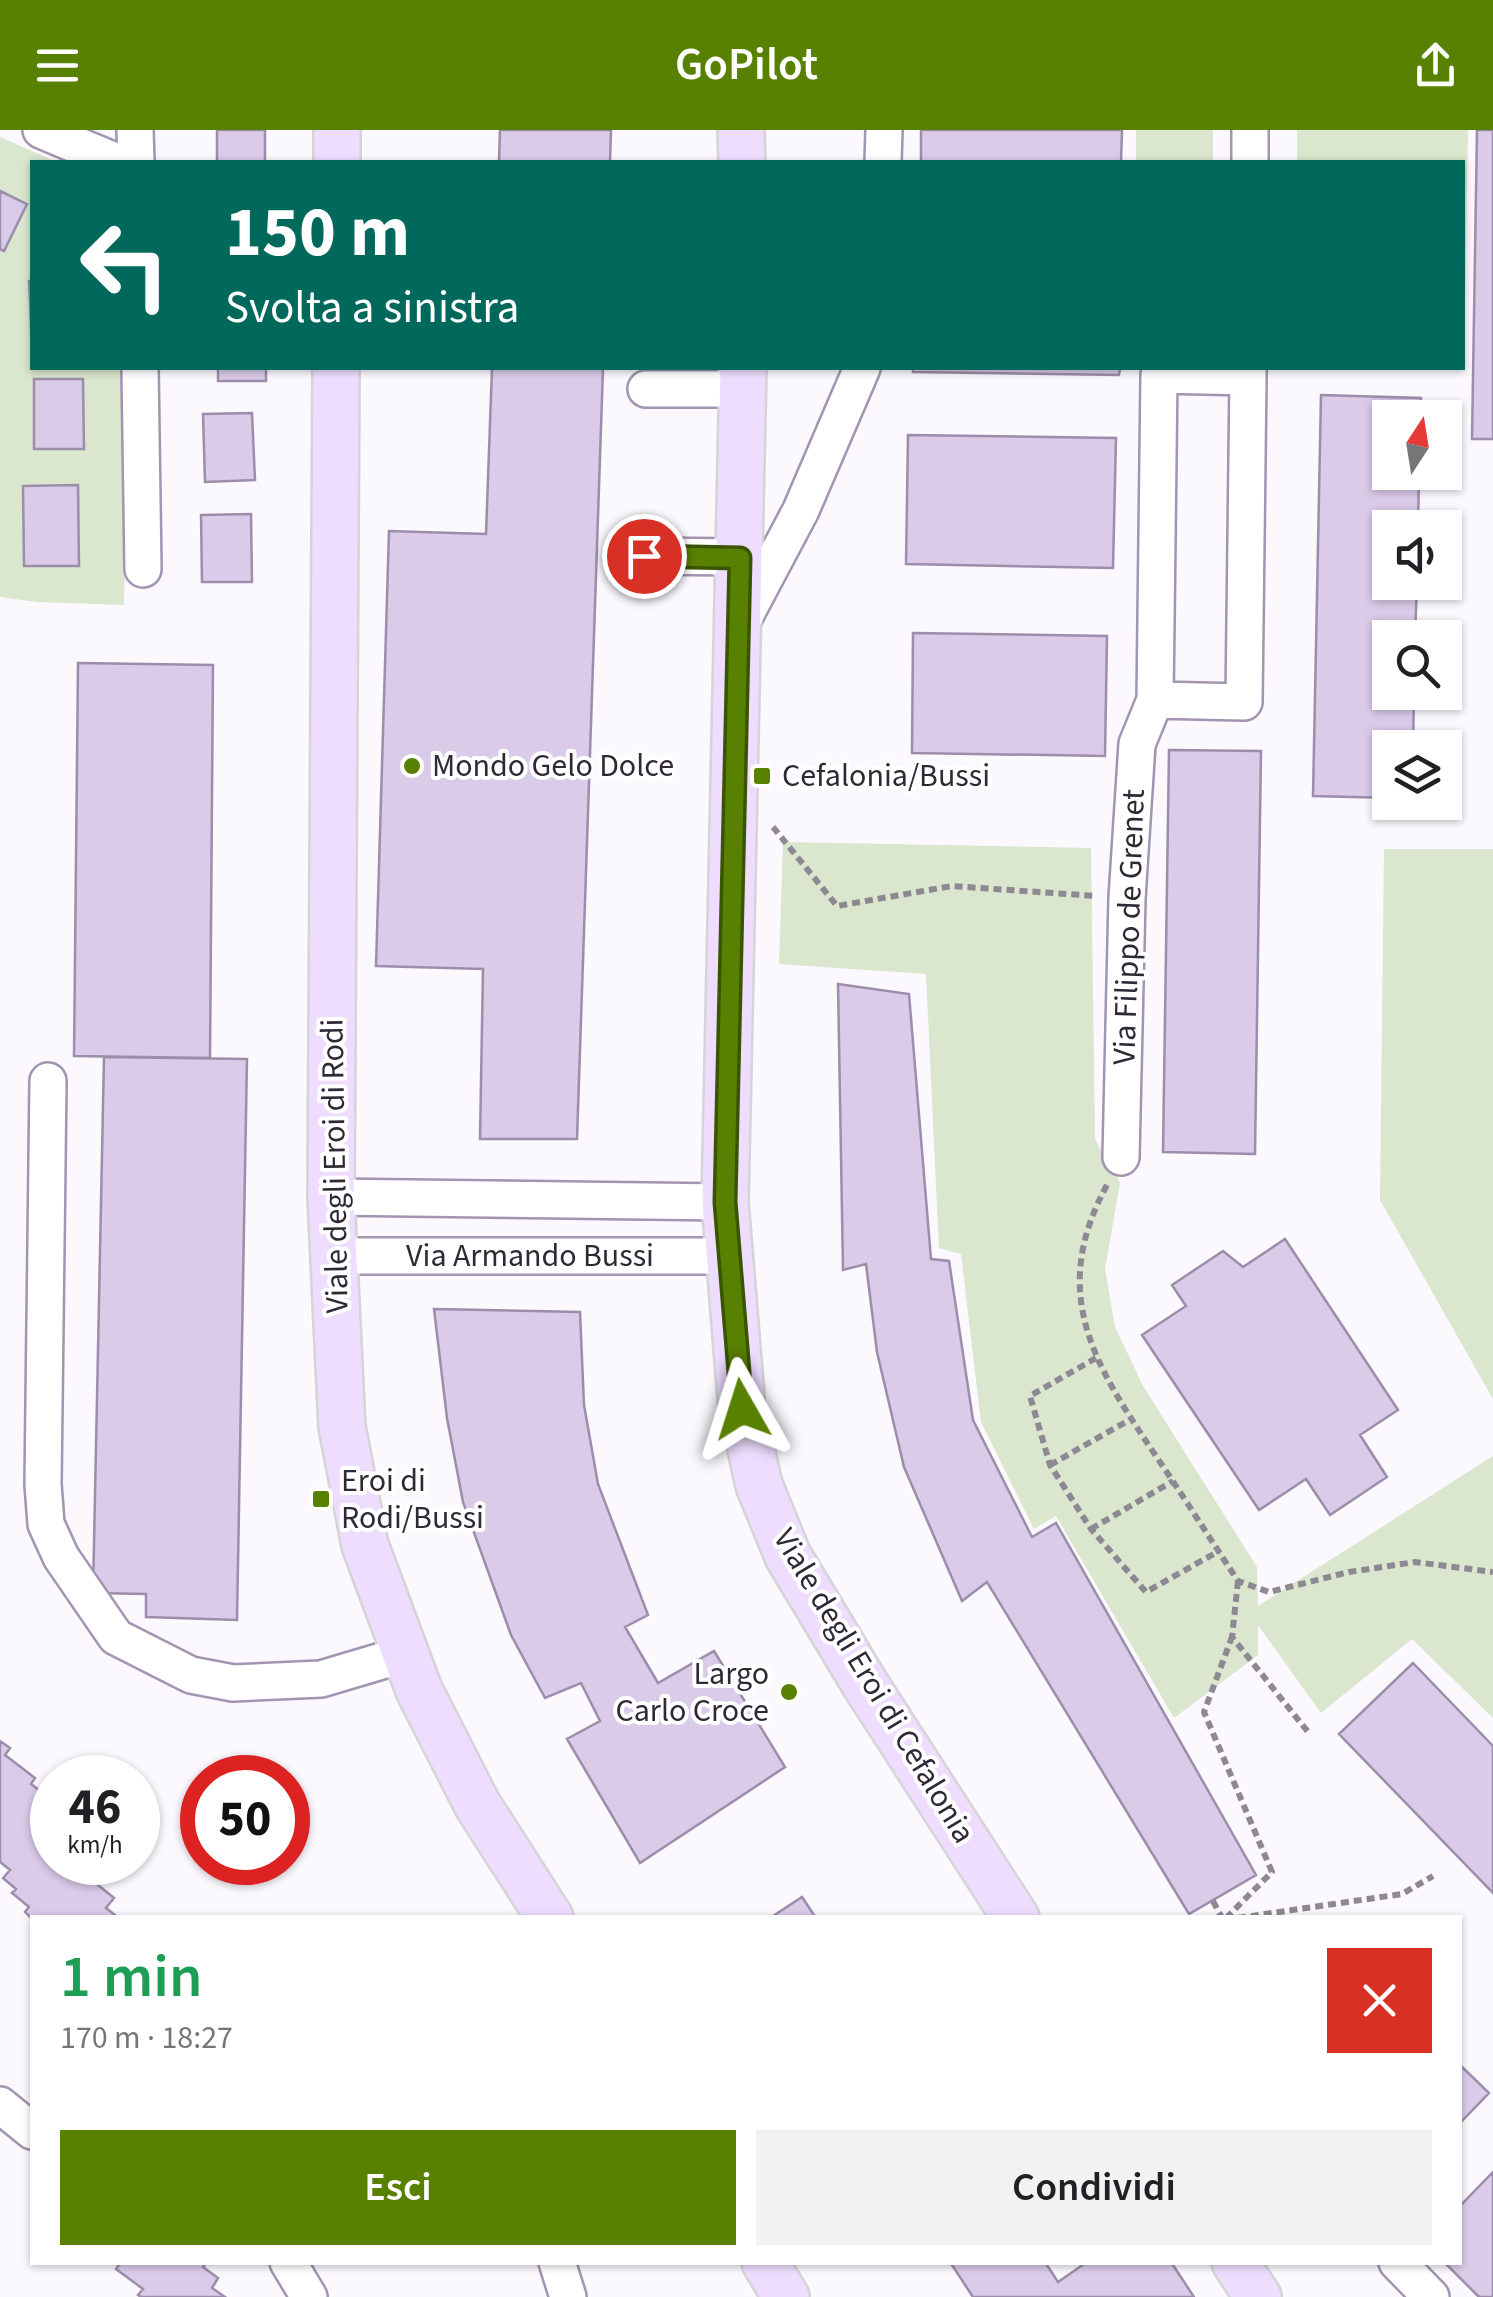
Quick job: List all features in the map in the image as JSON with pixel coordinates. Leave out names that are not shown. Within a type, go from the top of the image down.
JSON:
[{"type":"main road","points":[[337,130],[337,160]]},
{"type":"main road","points":[[741,130],[742,160]]},
{"type":"main road","name":"Viale degli Eroi di Rodi","points":[[336,370],[332,1198],[342,1427],[365,1545],[419,1690],[476,1804],[548,1915]]},
{"type":"main road","name":"Viale degli Eroi di Cefalonia","points":[[743,378],[725,1202],[742,1409],[759,1485],[788,1556],[865,1684],[1014,1915]]},
{"type":"main road","points":[[767,2265],[786,2297]]},
{"type":"main road","points":[[1237,2265],[1258,2297]]},
{"type":"street","points":[[41,130],[113,160]]},
{"type":"street","points":[[135,130],[136,160]]},
{"type":"street","points":[[883,160],[884,130]]},
{"type":"street","points":[[1250,130],[1250,160]]},
{"type":"street","points":[[140,370],[143,569]]},
{"type":"street","points":[[738,628],[801,510],[861,370]]},
{"type":"street","name":"Via Filippo de Grenet","points":[[1121,1157],[1128,898],[1137,744],[1155,700],[1159,375],[1248,372],[1244,702],[1155,700]]},
{"type":"street","points":[[646,389],[743,378]]},
{"type":"street","points":[[644,556],[740,558]]},
{"type":"street","points":[[48,1081],[43,1484],[46,1524],[60,1557],[116,1637],[191,1675],[234,1683],[321,1679],[406,1654]]},
{"type":"street","name":"Via Armando Bussi","points":[[332,1198],[725,1202]]},
{"type":"street","name":"Via Armando Bussi","points":[[333,1256],[727,1256]]},
{"type":"street","points":[[0,2105],[30,2129]]},
{"type":"street","points":[[290,2265],[309,2297]]},
{"type":"street","points":[[558,2265],[568,2297]]},
{"type":"street","points":[[1400,2265],[1431,2297]]},
{"type":"path","points":[[735,779],[836,906],[952,886],[1128,898]]},
{"type":"path","points":[[1121,1157],[1094,1208],[1082,1243],[1086,1331],[1105,1380],[1238,1581],[1269,1592],[1349,1572],[1415,1562],[1493,1572]]},
{"type":"path","points":[[1096,1358],[1030,1396],[1050,1465],[1091,1529],[1146,1592],[1218,1551]]},
{"type":"path","points":[[1050,1465],[1131,1419]]},
{"type":"path","points":[[1091,1529],[1172,1481]]},
{"type":"path","points":[[1227,1915],[1272,1872],[1204,1712],[1232,1637],[1238,1581]]},
{"type":"path","points":[[1232,1637],[1308,1732]]},
{"type":"path","points":[[1258,1915],[1402,1894],[1433,1876]]},
{"type":"path","points":[[1213,1901],[1222,1915]]},
{"type":"green space","points":[[1136,130],[1213,130],[1213,160],[1136,160]]},
{"type":"green space","points":[[1297,130],[1468,130],[1465,292],[1465,160],[1297,160]]},
{"type":"green space","points":[[0,137],[52,160],[30,160],[30,370],[128,370],[124,605],[0,597]]},
{"type":"green space","points":[[783,842],[1091,848],[1095,1139],[1120,1183],[1105,1269],[1115,1327],[1143,1386],[1257,1567],[1258,1606],[1493,1456],[1493,1718],[1412,1639],[1321,1713],[1258,1625],[1258,1655],[1174,1718],[1056,1516],[1034,1529],[981,1422],[961,1254],[939,1248],[926,974],[779,964]]},
{"type":"green space","points":[[1384,849],[1493,849],[1493,1399],[1380,1200]]},
{"type":"building","points":[[217,130],[265,130],[265,160],[217,160]]},
{"type":"building","points":[[500,130],[611,130],[610,160],[499,160]]},
{"type":"building","points":[[921,130],[1122,130],[1121,160],[921,160]]},
{"type":"building","points":[[1477,130],[1493,130],[1493,439],[1472,439]]},
{"type":"building","points":[[0,191],[27,204],[4,251],[0,249]]},
{"type":"building","points":[[218,370],[266,370],[266,381],[218,381]]},
{"type":"building","points":[[492,370],[603,370],[577,1139],[480,1139],[483,969],[376,966],[389,531],[486,534]]},
{"type":"building","points":[[913,370],[1120,370],[1119,375]]},
{"type":"building","points":[[34,379],[83,379],[84,449],[34,449]]},
{"type":"building","points":[[1321,395],[1421,398],[1372,400],[1372,490],[1419,490],[1418,510],[1372,510],[1372,600],[1416,600],[1416,620],[1372,620],[1372,710],[1414,710],[1413,730],[1372,730],[1372,798],[1313,796]]},
{"type":"building","points":[[252,413],[255,480],[205,482],[203,414]]},
{"type":"building","points":[[908,435],[1116,438],[1113,568],[906,564]]},
{"type":"building","points":[[78,485],[79,566],[24,566],[23,486]]},
{"type":"building","points":[[251,514],[252,582],[202,582],[201,515]]},
{"type":"building","points":[[913,633],[1107,636],[1105,756],[912,753]]},
{"type":"building","points":[[78,663],[213,665],[210,1058],[74,1056]]},
{"type":"building","points":[[1169,750],[1261,751],[1255,1154],[1163,1152]]},
{"type":"building","points":[[838,984],[909,994],[931,1259],[949,1261],[973,1420],[1032,1537],[1056,1523],[1256,1875],[1189,1914],[987,1582],[962,1601],[904,1467],[877,1352],[866,1264],[843,1270]]},
{"type":"building","points":[[104,1057],[247,1059],[237,1620],[146,1617],[146,1594],[93,1593]]},
{"type":"building","points":[[1285,1239],[1398,1410],[1360,1435],[1387,1477],[1330,1515],[1306,1479],[1259,1510],[1142,1335],[1186,1306],[1172,1285],[1223,1251],[1243,1267]]},
{"type":"building","points":[[434,1309],[580,1312],[584,1405],[598,1484],[648,1615],[625,1627],[658,1683],[714,1651],[785,1767],[640,1863],[567,1739],[600,1721],[581,1683],[545,1698],[511,1635],[463,1502],[447,1418]]},
{"type":"building","points":[[1413,1663],[1493,1746],[1493,1893],[1339,1734]]},
{"type":"building","points":[[0,1741],[10,1748],[5,1755],[30,1774],[30,1885],[98,1885],[114,1898],[106,1908],[115,1915],[30,1917],[25,1912],[29,1907],[12,1893],[16,1889],[3,1878],[10,1870],[0,1862]]},
{"type":"building","points":[[802,1897],[814,1915],[775,1915]]},
{"type":"building","points":[[1462,2067],[1489,2093],[1462,2121]]},
{"type":"building","points":[[1493,2172],[1493,2297],[1479,2297],[1447,2265],[1462,2265],[1462,2204]]},
{"type":"building","points":[[119,2265],[205,2265],[218,2278],[212,2288],[225,2297],[141,2297],[138,2295],[143,2289],[116,2269]]},
{"type":"building","points":[[952,2265],[1047,2265],[1058,2282],[1083,2265],[1173,2265],[1194,2297],[973,2297]]},
{"type":"place","name":"Mondo Gelo Dolce","points":[[412,766]]},
{"type":"place","name":"Cefalonia/Bussi","points":[[762,776]]},
{"type":"place","name":"Eroi di Rodi/Bussi","points":[[321,1499]]},
{"type":"place","name":"Largo Carlo Croce","points":[[789,1692]]},
{"type":"route","points":[[644,556],[740,558],[725,1202],[742,1409]]}]
